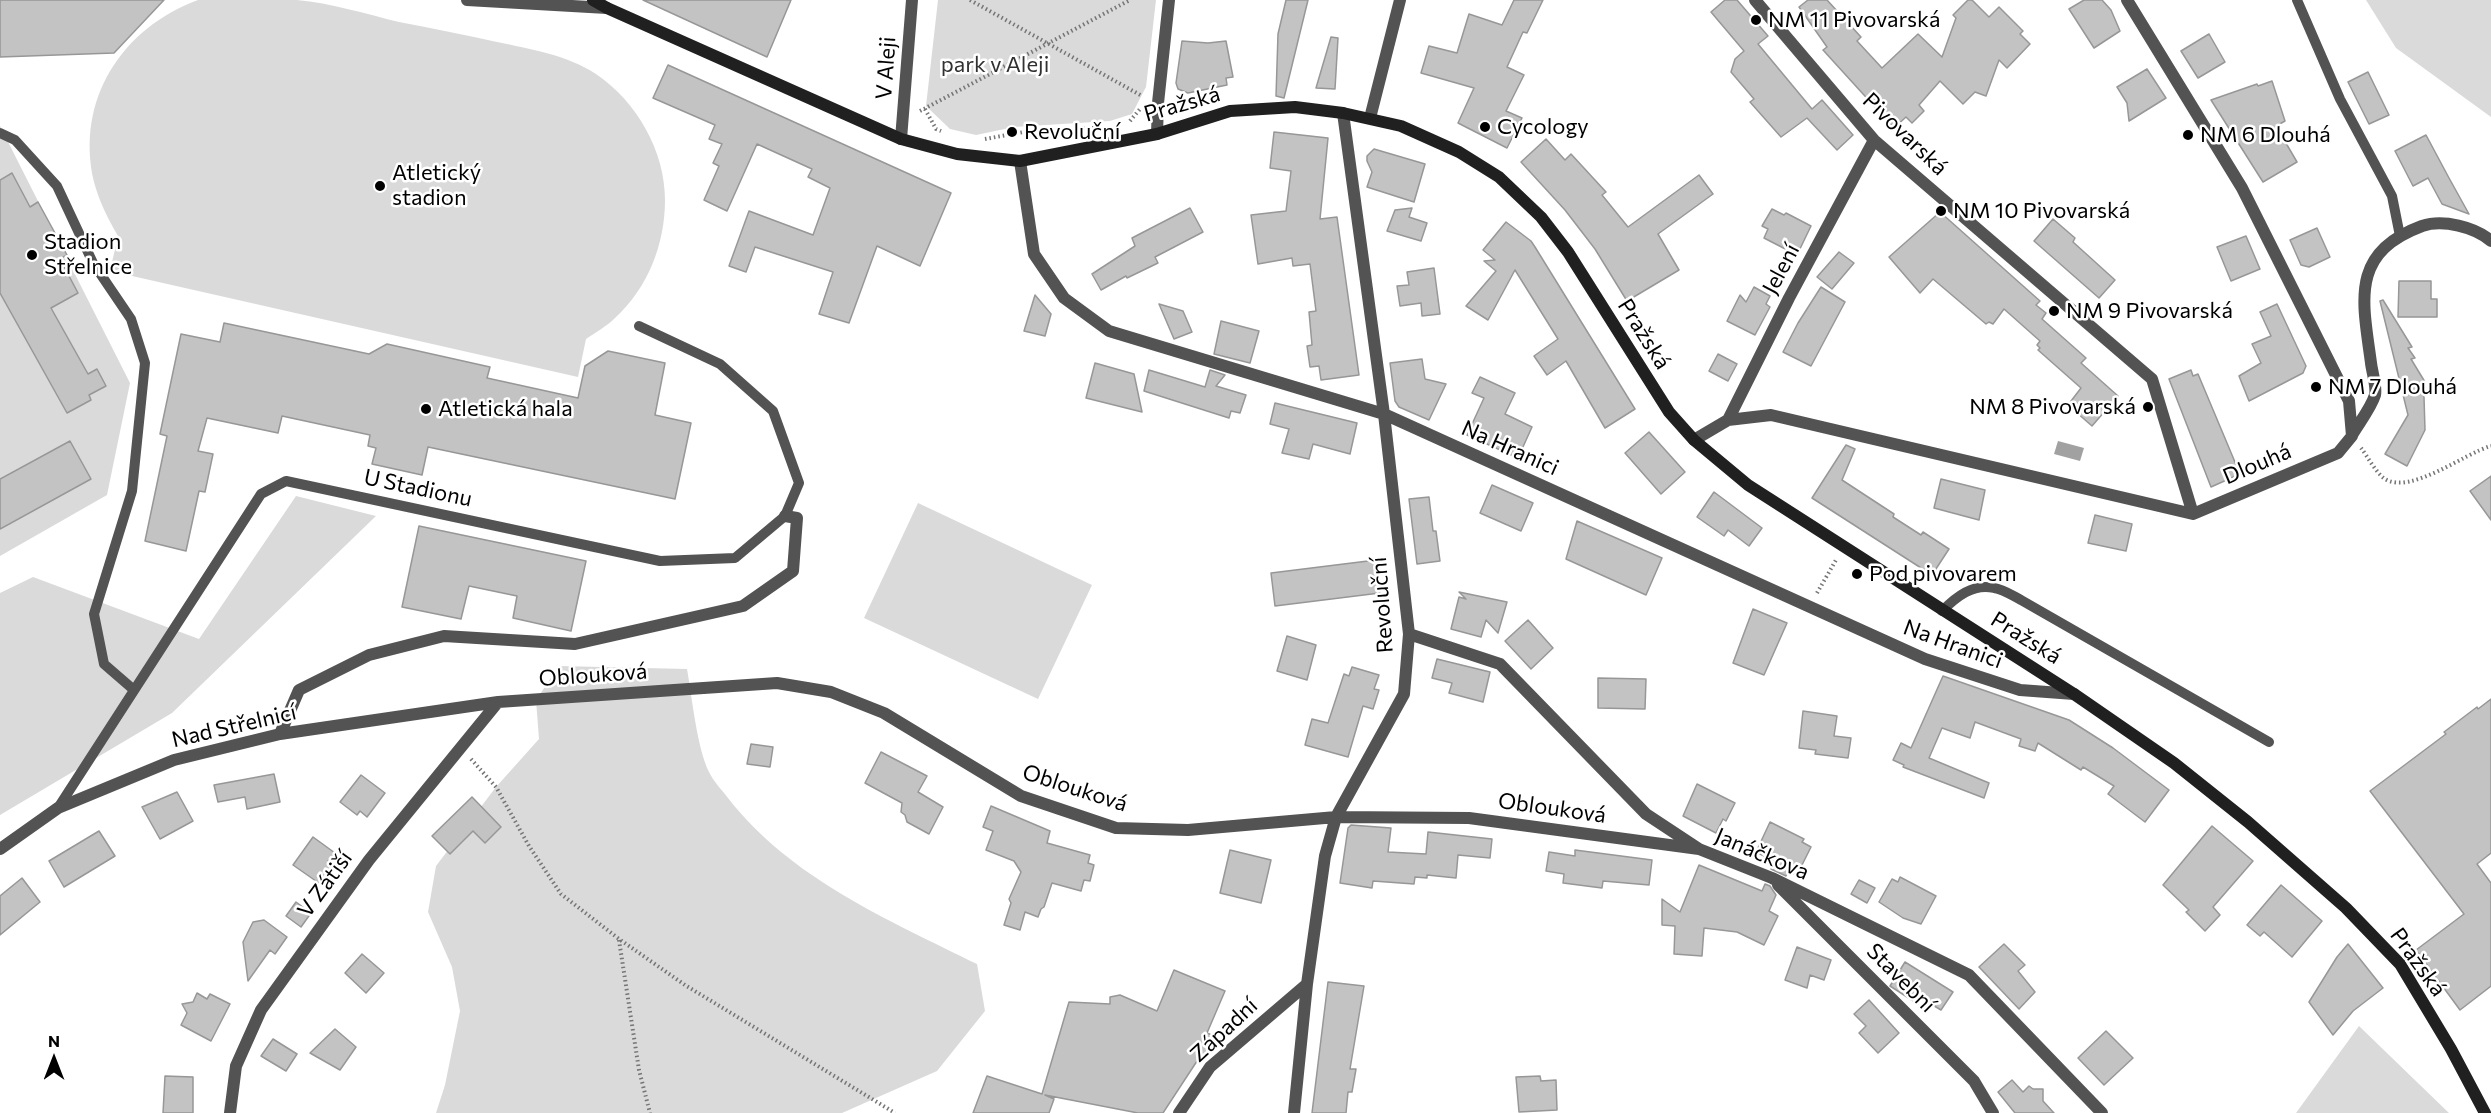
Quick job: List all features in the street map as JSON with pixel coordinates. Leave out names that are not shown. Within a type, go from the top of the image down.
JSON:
[{"type":"main road","name":"Pražská","points":[[594,0],[607,8],[901,139],[957,154],[1020,161],[1157,134],[1230,111],[1295,107],[1370,118],[1410,130],[1459,152],[1499,177],[1541,217],[1568,252],[1669,412],[1694,440],[1748,485],[2074,694],[2174,763],[2248,822],[2346,908],[2400,964],[2451,1049],[2485,1113]]},
{"type":"street","points":[[467,0],[607,8]]},
{"type":"street","name":"V Aleji","points":[[901,139],[912,0]]},
{"type":"street","points":[[1157,134],[1169,0]]},
{"type":"street","points":[[1370,118],[1400,0]]},
{"type":"street","name":"Pivovarská","points":[[1755,0],[1874,140],[2152,379],[2193,513]]},
{"type":"street","points":[[2127,0],[2242,188],[2349,401],[2352,436]]},
{"type":"street","name":"Revoluční","points":[[1294,1113],[1307,984],[1325,856],[1336,817],[1404,694],[1409,634],[1384,414],[1343,113]]},
{"type":"street","name":"Jelení","points":[[1728,420],[1789,298],[1874,140]]},
{"type":"street","name":"Na Hranici","points":[[1020,161],[1034,254],[1064,298],[1109,330],[1384,414],[1925,659],[2020,690],[2074,694]]},
{"type":"street","name":"Dlouhá","points":[[2193,513],[2338,453],[2352,436],[2375,394],[2364,306],[2366,276],[2378,255],[2400,236],[2425,225],[2453,224],[2484,235],[2491,241]]},
{"type":"street","points":[[1694,440],[1728,420],[1771,415],[2193,513]]},
{"type":"street","points":[[280,734],[299,690],[369,655],[444,636],[575,644],[743,606],[793,571],[797,518],[785,516]]},
{"type":"street","name":"Janáčkova","points":[[1409,634],[1500,664],[1646,814],[1699,849],[1772,878],[1969,975],[2102,1113]]},
{"type":"street","name":"Oblouková","points":[[498,702],[777,683],[831,692],[884,713],[1021,796],[1116,828],[1188,830],[1336,817],[1468,818],[1699,849]]},
{"type":"street","name":"Nad Střelnicí","points":[[0,849],[58,808],[174,760],[280,734],[498,702]]},
{"type":"street","name":"V Zátiší","points":[[230,1113],[236,1066],[261,1010],[369,860],[498,702]]},
{"type":"street","name":"Stavební","points":[[1772,878],[1974,1081],[1993,1113]]},
{"type":"street","name":"Západní","points":[[1179,1113],[1210,1067],[1307,984]]},
{"type":"lane","points":[[2297,0],[2340,99],[2392,196],[2400,236]]},
{"type":"lane","points":[[0,133],[15,140],[57,186],[93,263],[131,320],[145,363],[132,491],[94,614],[104,664],[134,690]]},
{"type":"lane","name":"U Stadionu","points":[[58,808],[261,494],[286,481],[660,561],[735,558],[785,516],[799,483],[773,411],[720,364],[639,326]]},
{"type":"lane","points":[[1942,610],[1957,596],[1973,589],[1994,587],[2021,600],[2269,742]]},
{"type":"path","points":[[970,0],[1143,96],[1139,113],[1127,124]]},
{"type":"path","points":[[903,120],[1130,0]]},
{"type":"path","points":[[925,109],[936,129],[944,133]]},
{"type":"path","points":[[980,140],[1035,130],[1099,128]]},
{"type":"path","points":[[2352,436],[2385,478],[2401,483],[2430,475],[2491,446]]},
{"type":"path","points":[[1822,584],[1843,547]]},
{"type":"path","points":[[461,748],[496,787],[529,846],[561,894],[685,986],[895,1113]]},
{"type":"path","points":[[619,939],[639,1070],[650,1113]]},
{"type":"green space","name":"Atletický stadion","points":[[198,0],[310,1],[561,57],[585,67],[611,85],[636,113],[654,146],[664,182],[664,216],[658,249],[645,279],[627,306],[612,321],[586,339],[578,377],[110,271],[118,236],[96,189],[90,152],[92,123],[99,96],[110,71],[127,48],[147,29],[171,12]]},
{"type":"green space","name":"park v Aleji","points":[[938,0],[1156,0],[1146,87],[1132,114],[1110,121],[1014,127],[976,135],[950,129],[926,106]]},
{"type":"green space","points":[[2366,0],[2491,0],[2491,117],[2396,48]]},
{"type":"green space","name":"Stadion Střelnice","points":[[0,126],[130,383],[107,495],[0,556]]},
{"type":"green space","points":[[296,496],[376,516],[172,713],[0,815],[0,593],[33,577],[199,639]]},
{"type":"green space","points":[[918,503],[1092,585],[1038,699],[864,618]]},
{"type":"green space","points":[[559,666],[687,669],[698,736],[709,772],[753,826],[781,852],[842,894],[909,931],[977,964],[985,1011],[937,1071],[842,1113],[436,1113],[445,1085],[460,1011],[452,967],[428,912],[436,866],[496,787],[539,739],[536,700]]},
{"type":"green space","points":[[2359,1026],[2449,1113],[2296,1113]]},
{"type":"shaded area","points":[[2058,441],[2084,448],[2080,461],[2054,454]]},
{"type":"building","points":[[0,0],[164,0],[114,53],[0,57]]},
{"type":"building","points":[[643,0],[791,0],[767,57]]},
{"type":"building","points":[[1286,0],[1308,0],[1284,98],[1276,96],[1278,34]]},
{"type":"building","points":[[1514,0],[1543,0],[1527,33],[1523,32],[1507,67],[1524,75],[1506,111],[1522,118],[1507,148],[1458,123],[1474,88],[1421,73],[1429,46],[1457,53],[1469,14],[1502,25]]},
{"type":"building","points":[[1725,0],[1737,0],[1768,36],[1758,44],[1812,109],[1822,100],[1853,135],[1837,150],[1807,118],[1781,137],[1750,102],[1754,99],[1731,72],[1735,59],[1744,51],[1711,12]]},
{"type":"building","points":[[1808,0],[1827,0],[1861,37],[1857,41],[1882,68],[1918,34],[1942,57],[1956,18],[1953,15],[1968,0],[1972,0],[1989,17],[1999,7],[2023,31],[2020,34],[2030,44],[2007,68],[1999,60],[1986,96],[1975,92],[1963,104],[1940,81],[1919,105],[1924,111],[1912,123],[1906,117],[1894,128],[1823,50],[1827,47],[1799,7]]},
{"type":"building","points":[[2084,0],[2102,0],[2111,10],[2120,31],[2094,48],[2069,9]]},
{"type":"building","points":[[2209,34],[2225,62],[2198,78],[2181,51]]},
{"type":"building","points":[[1331,37],[1338,38],[1335,89],[1316,88]]},
{"type":"building","points":[[1182,41],[1208,43],[1226,41],[1233,77],[1226,78],[1227,85],[1188,93],[1178,89],[1176,83]]},
{"type":"building","points":[[668,65],[951,193],[920,266],[877,246],[849,323],[819,314],[833,272],[755,247],[746,272],[729,266],[749,211],[813,235],[830,188],[808,177],[812,169],[757,144],[727,211],[704,200],[719,166],[713,163],[722,144],[709,139],[715,125],[653,98]]},
{"type":"building","points":[[2147,69],[2166,98],[2129,121],[2127,103],[2117,87]]},
{"type":"building","points":[[2368,72],[2389,115],[2369,124],[2348,82]]},
{"type":"building","points":[[2272,81],[2285,121],[2276,126],[2297,162],[2263,182],[2211,100]]},
{"type":"building","points":[[1274,132],[1328,138],[1320,219],[1337,217],[1359,375],[1321,380],[1319,366],[1310,367],[1307,346],[1312,345],[1309,312],[1316,311],[1310,264],[1293,266],[1292,258],[1258,264],[1251,215],[1286,211],[1291,171],[1270,168]]},
{"type":"building","points":[[2426,135],[2469,214],[2442,204],[2428,178],[2413,186],[2395,151]]},
{"type":"building","points":[[1546,139],[1565,160],[1571,154],[1606,192],[1602,195],[1628,227],[1699,175],[1713,194],[1658,234],[1679,270],[1627,301],[1595,249],[1565,210],[1521,162]]},
{"type":"building","points":[[1374,149],[1425,164],[1414,202],[1367,187],[1372,172],[1367,156]]},
{"type":"building","points":[[12,173],[30,207],[38,202],[67,255],[60,259],[78,293],[51,308],[88,374],[97,369],[106,386],[89,395],[91,400],[67,413],[0,293],[0,180]]},
{"type":"building","points":[[1190,208],[1203,232],[1155,257],[1158,263],[1127,278],[1126,276],[1101,290],[1092,274],[1135,246],[1132,238]]},
{"type":"building","points":[[1412,208],[1409,217],[1427,223],[1421,241],[1387,231],[1395,210]]},
{"type":"building","points":[[1772,209],[1784,215],[1786,213],[1811,226],[1797,255],[1764,238],[1768,229],[1762,226]]},
{"type":"building","points":[[1940,212],[2040,301],[2036,305],[2046,313],[2042,319],[2086,358],[2081,363],[2118,396],[2092,426],[2068,405],[2081,388],[2038,350],[2040,348],[2037,345],[2040,341],[2004,309],[1993,324],[1989,322],[1986,324],[1933,279],[1920,293],[1889,257]]},
{"type":"building","points":[[2053,219],[2075,238],[2073,242],[2115,280],[2099,298],[2034,241]]},
{"type":"building","points":[[1506,222],[1531,241],[1635,409],[1605,428],[1566,361],[1547,375],[1534,356],[1558,339],[1515,270],[1488,320],[1466,306],[1496,271],[1484,261],[1495,260],[1483,250]]},
{"type":"building","points":[[2317,228],[2330,257],[2309,267],[2301,265],[2290,240]]},
{"type":"building","points":[[2246,236],[2260,269],[2231,281],[2217,247]]},
{"type":"building","points":[[1839,252],[1854,263],[1832,289],[1817,277]]},
{"type":"building","points":[[1434,268],[1440,314],[1422,316],[1421,303],[1400,306],[1397,286],[1409,285],[1407,272]]},
{"type":"building","points":[[2399,281],[2431,281],[2431,299],[2437,299],[2437,317],[2398,317]]},
{"type":"building","points":[[1754,287],[1770,296],[1766,304],[1770,307],[1755,335],[1727,321],[1740,295],[1746,302]]},
{"type":"building","points":[[1821,287],[1845,302],[1811,366],[1783,352]]},
{"type":"building","points":[[1035,295],[1051,314],[1045,336],[1024,331]]},
{"type":"building","points":[[2383,300],[2412,347],[2408,348],[2415,358],[2411,359],[2425,382],[2417,384],[2424,397],[2425,430],[2407,466],[2385,454],[2408,415],[2380,301]]},
{"type":"building","points":[[1159,304],[1183,311],[1192,332],[1174,339]]},
{"type":"building","points":[[2277,304],[2306,366],[2303,373],[2249,401],[2239,376],[2261,363],[2252,344],[2271,336],[2260,312]]},
{"type":"building","points":[[1221,321],[1259,331],[1250,363],[1214,354]]},
{"type":"building","name":"Atletická hala","points":[[224,323],[369,354],[387,344],[490,367],[487,378],[578,398],[585,366],[608,351],[665,363],[655,415],[691,423],[675,499],[428,447],[422,475],[372,464],[376,448],[368,446],[370,435],[282,416],[278,433],[207,418],[198,451],[213,454],[205,492],[199,491],[186,551],[145,541],[167,436],[160,434],[181,334],[220,342]]},
{"type":"building","points":[[1718,354],[1737,364],[1728,381],[1709,371]]},
{"type":"building","points":[[1422,359],[1425,379],[1446,384],[1429,420],[1399,407],[1395,401],[1390,363]]},
{"type":"building","points":[[1095,363],[1134,374],[1142,412],[1086,398]]},
{"type":"building","points":[[1149,370],[1205,387],[1210,370],[1225,375],[1216,386],[1246,395],[1240,413],[1231,411],[1229,418],[1144,391]]},
{"type":"building","points":[[2191,370],[2193,376],[2198,374],[2240,474],[2211,487],[2169,379]]},
{"type":"building","points":[[1480,377],[1515,393],[1505,414],[1532,427],[1518,458],[1467,435],[1484,398],[1472,393]]},
{"type":"building","points":[[1275,403],[1357,423],[1350,454],[1313,444],[1309,459],[1282,453],[1289,429],[1270,424]]},
{"type":"building","points":[[1649,432],[1685,472],[1661,494],[1625,453]]},
{"type":"building","points":[[70,441],[91,479],[0,529],[0,479]]},
{"type":"building","points":[[1846,445],[1855,449],[1842,480],[1894,514],[1893,517],[1921,535],[1923,532],[1949,549],[1932,575],[1812,498]]},
{"type":"building","points":[[2491,476],[2491,520],[2470,491]]},
{"type":"building","points":[[1941,479],[1985,490],[1979,520],[1934,508]]},
{"type":"building","points":[[1492,485],[1533,503],[1521,531],[1480,513]]},
{"type":"building","points":[[1714,492],[1762,528],[1749,546],[1728,530],[1724,536],[1697,517]]},
{"type":"building","points":[[1429,497],[1433,531],[1436,531],[1440,561],[1417,564],[1409,499]]},
{"type":"building","points":[[2095,515],[2132,524],[2126,551],[2088,543]]},
{"type":"building","points":[[1577,521],[1662,558],[1646,595],[1566,559]]},
{"type":"building","points":[[419,526],[586,561],[571,631],[513,618],[517,596],[469,586],[461,619],[402,607]]},
{"type":"building","points":[[1376,560],[1380,593],[1275,606],[1271,573]]},
{"type":"building","points":[[1459,592],[1507,602],[1498,633],[1486,620],[1481,637],[1451,629],[1459,597],[1466,599]]},
{"type":"building","points":[[1753,609],[1787,623],[1764,675],[1733,663]]},
{"type":"building","points":[[1528,620],[1553,648],[1531,669],[1505,641]]},
{"type":"building","points":[[1287,636],[1316,645],[1307,680],[1277,671]]},
{"type":"building","points":[[1437,659],[1490,672],[1483,702],[1449,693],[1452,683],[1432,678]]},
{"type":"building","points":[[1352,667],[1379,675],[1374,689],[1379,690],[1373,709],[1363,706],[1348,757],[1305,745],[1312,719],[1328,723],[1344,674],[1349,676]]},
{"type":"building","points":[[1943,676],[2069,720],[2113,748],[2169,790],[2145,822],[2108,794],[2114,786],[2083,767],[2081,770],[2038,743],[2035,751],[2019,746],[2021,739],[1975,722],[1970,738],[1942,728],[1929,758],[1989,783],[1984,798],[1903,767],[1904,765],[1893,760],[1901,743],[1911,748]]},
{"type":"building","points":[[1598,678],[1646,679],[1645,709],[1598,708]]},
{"type":"building","points":[[2491,699],[2491,853],[2477,864],[2491,883],[2491,986],[2460,1010],[2416,950],[2464,914],[2370,791],[2446,734],[2444,732]]},
{"type":"building","points":[[1803,711],[1837,716],[1834,736],[1851,738],[1848,758],[1815,754],[1816,750],[1799,748]]},
{"type":"building","points":[[751,744],[773,747],[770,767],[747,764]]},
{"type":"building","points":[[881,752],[927,776],[918,792],[943,807],[929,834],[907,822],[905,815],[901,812],[902,803],[865,783]]},
{"type":"building","points":[[274,774],[280,802],[247,809],[245,797],[218,802],[214,785]]},
{"type":"building","points":[[361,775],[385,793],[367,817],[360,811],[357,815],[340,802]]},
{"type":"building","points":[[1697,784],[1735,803],[1726,821],[1723,819],[1716,833],[1683,816]]},
{"type":"building","points":[[177,792],[193,821],[160,839],[142,807]]},
{"type":"building","points":[[472,797],[501,827],[485,843],[473,831],[450,854],[432,836]]},
{"type":"building","points":[[991,806],[1050,831],[1047,843],[1090,855],[1088,863],[1094,865],[1090,881],[1084,880],[1081,891],[1052,883],[1038,917],[1025,912],[1020,930],[1004,925],[1011,903],[1009,899],[1021,872],[1014,861],[986,850],[993,831],[983,827]]},
{"type":"building","points":[[1770,822],[1804,839],[1802,842],[1811,847],[1797,875],[1788,871],[1786,876],[1771,869],[1774,861],[1756,852]]},
{"type":"building","points":[[1351,825],[1391,828],[1388,852],[1426,854],[1428,832],[1492,839],[1490,858],[1458,855],[1456,878],[1427,875],[1427,878],[1415,877],[1414,884],[1373,881],[1372,888],[1340,883],[1348,828]]},
{"type":"building","points":[[2212,826],[2253,861],[2213,907],[2220,915],[2205,931],[2186,912],[2189,910],[2163,885]]},
{"type":"building","points":[[99,831],[115,856],[64,887],[49,861]]},
{"type":"building","points":[[313,837],[335,853],[328,861],[336,867],[323,886],[293,865]]},
{"type":"building","points":[[1230,850],[1271,860],[1261,903],[1220,893]]},
{"type":"building","points":[[1575,850],[1652,860],[1649,885],[1603,881],[1602,888],[1563,883],[1564,874],[1546,871],[1549,852],[1575,856]]},
{"type":"building","points":[[1699,865],[1762,891],[1765,884],[1770,886],[1776,895],[1769,911],[1778,916],[1764,945],[1737,932],[1704,928],[1702,956],[1674,954],[1675,926],[1662,925],[1662,899],[1680,912]]},
{"type":"building","points":[[1900,877],[1936,896],[1921,924],[1903,918],[1879,902],[1892,879],[1898,882]]},
{"type":"building","points":[[22,878],[40,902],[0,935],[0,896]]},
{"type":"building","points":[[1859,880],[1875,888],[1867,903],[1851,894]]},
{"type":"building","points":[[2281,885],[2322,921],[2292,957],[2264,932],[2260,936],[2247,925]]},
{"type":"building","points":[[296,902],[311,913],[301,927],[286,916]]},
{"type":"building","points":[[264,920],[287,937],[275,954],[270,950],[248,981],[243,942],[253,922]]},
{"type":"building","points":[[2004,944],[2025,965],[2018,971],[2035,992],[2019,1009],[1979,967]]},
{"type":"building","points":[[2348,944],[2383,988],[2353,1011],[2333,1035],[2309,1002],[2337,957]]},
{"type":"building","points":[[1797,947],[1831,960],[1824,980],[1810,975],[1807,988],[1785,980]]},
{"type":"building","points":[[362,954],[384,973],[366,993],[345,973]]},
{"type":"building","points":[[1905,962],[1953,992],[1941,1010],[1921,998],[1918,1004],[1890,986]]},
{"type":"building","points":[[1174,970],[1225,991],[1207,1033],[1214,1036],[1204,1060],[1199,1058],[1163,1113],[1138,1113],[1045,1095],[1054,1099],[1049,1113],[973,1113],[987,1076],[1042,1094],[1069,1002],[1110,1004],[1110,997],[1120,995],[1157,1011]]},
{"type":"building","points":[[1328,982],[1364,986],[1350,1069],[1356,1069],[1352,1092],[1348,1092],[1346,1113],[1312,1113]]},
{"type":"building","points":[[197,993],[207,999],[210,994],[230,1004],[211,1041],[181,1025],[187,1013],[182,1004],[193,1002]]},
{"type":"building","points":[[1869,1000],[1899,1033],[1878,1053],[1859,1033],[1866,1026],[1854,1014]]},
{"type":"building","points":[[335,1029],[356,1047],[340,1070],[310,1053]]},
{"type":"building","points":[[2106,1031],[2133,1058],[2104,1085],[2078,1058]]},
{"type":"building","points":[[273,1039],[297,1054],[286,1071],[261,1056]]},
{"type":"building","points":[[165,1076],[193,1077],[193,1113],[163,1113]]},
{"type":"building","points":[[1540,1076],[1541,1081],[1556,1080],[1557,1110],[1519,1112],[1516,1077]]},
{"type":"building","points":[[2012,1080],[2023,1092],[2029,1086],[2033,1089],[2043,1089],[2043,1101],[2054,1113],[2015,1113],[1998,1092]]},
{"type":"place","name":"NM 11 Pivovarská","points":[[1756,20]]},
{"type":"place","name":"Cycology","points":[[1485,127]]},
{"type":"place","name":"Revoluční","points":[[1012,132]]},
{"type":"place","name":"NM 6 Dlouhá","points":[[2188,135]]},
{"type":"place","name":"Atletický stadion","points":[[380,186]]},
{"type":"place","name":"NM 10 Pivovarská","points":[[1941,211]]},
{"type":"place","name":"Stadion Střelnice","points":[[32,255]]},
{"type":"place","name":"NM 9 Pivovarská","points":[[2054,311]]},
{"type":"place","name":"NM 7 Dlouhá","points":[[2316,387]]},
{"type":"place","name":"NM 8 Pivovarská","points":[[2148,407]]},
{"type":"place","name":"Atletická hala","points":[[426,409]]},
{"type":"place","name":"Pod pivovarem","points":[[1857,574]]}]
